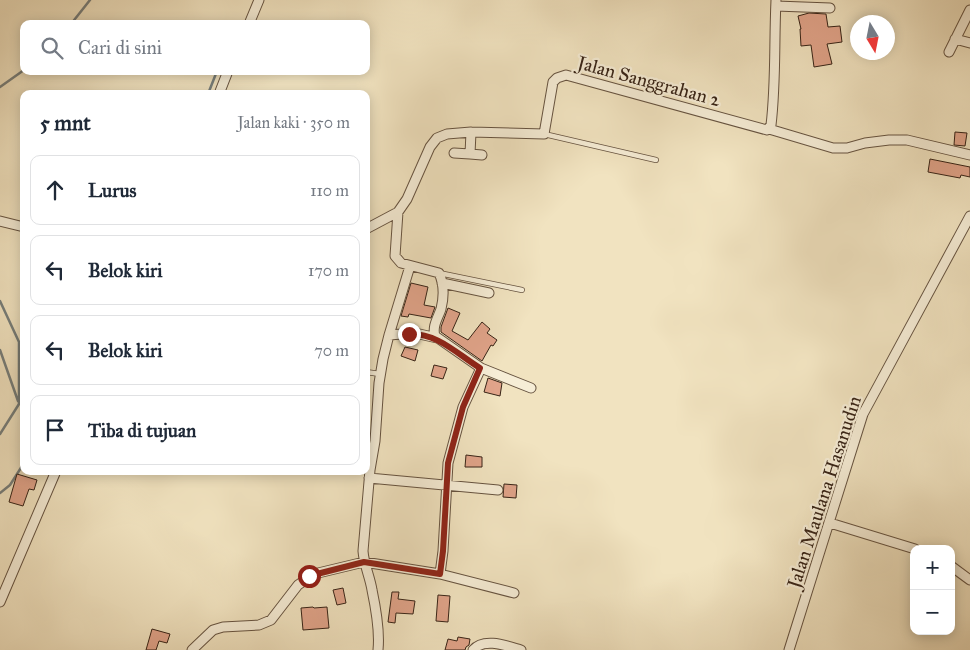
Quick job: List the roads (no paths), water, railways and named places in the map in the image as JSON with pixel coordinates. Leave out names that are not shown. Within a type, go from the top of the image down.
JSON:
[{"type":"street","points":[[251,20],[259,0]]},
{"type":"street","points":[[830,8],[776,3],[775,88],[769,129],[834,148],[847,148],[865,143],[889,140],[907,140],[970,155]]},
{"type":"street","points":[[949,52],[970,10]]},
{"type":"street","points":[[955,39],[970,43]]},
{"type":"street","points":[[221,90],[226,75]]},
{"type":"street","name":"Jalan Sanggrahan 2","points":[[544,134],[553,82],[557,78],[566,75],[765,130],[769,129]]},
{"type":"street","points":[[470,154],[471,132]]},
{"type":"street","points":[[370,228],[398,212],[407,199],[430,147],[437,138],[447,134],[471,132],[544,134]]},
{"type":"street","points":[[454,153],[482,155]]},
{"type":"street","points":[[398,212],[395,256],[401,263],[439,273],[442,282],[443,301],[434,328],[437,338]]},
{"type":"street","name":"Jalan Maulana Hasanudin","points":[[789,650],[863,414],[970,216]]},
{"type":"street","points":[[0,221],[20,226]]},
{"type":"street","points":[[370,462],[374,441],[380,374],[389,335],[410,266]]},
{"type":"street","points":[[442,282],[489,292]]},
{"type":"street","points":[[389,335],[415,333],[437,338],[480,368],[531,388]]},
{"type":"street","points":[[440,574],[448,463],[463,407],[480,368]]},
{"type":"street","points":[[370,472],[447,486],[498,490]]},
{"type":"street","points":[[0,602],[54,475]]},
{"type":"street","points":[[368,475],[363,551],[377,618],[378,650]]},
{"type":"street","points":[[830,522],[910,547]]},
{"type":"street","points":[[192,650],[213,630],[259,624],[271,620],[298,585],[309,576],[364,562],[440,574],[514,593]]},
{"type":"street","points":[[955,569],[970,580]]},
{"type":"street","points":[[473,650],[474,647],[488,643],[521,650]]},
{"type":"lane","points":[[544,134],[656,160]]},
{"type":"lane","points":[[439,273],[522,290]]},
{"type":"lane","points":[[370,373],[380,374]]},
{"type":"waterway","points":[[74,20],[90,0]]},
{"type":"waterway","points":[[0,87],[20,73]]},
{"type":"waterway","points":[[210,90],[215,75]]},
{"type":"waterway","points":[[0,301],[19,342],[19,404],[0,434]]},
{"type":"waterway","points":[[0,350],[18,401]]},
{"type":"waterway","points":[[0,493],[10,485],[20,469]]}]
